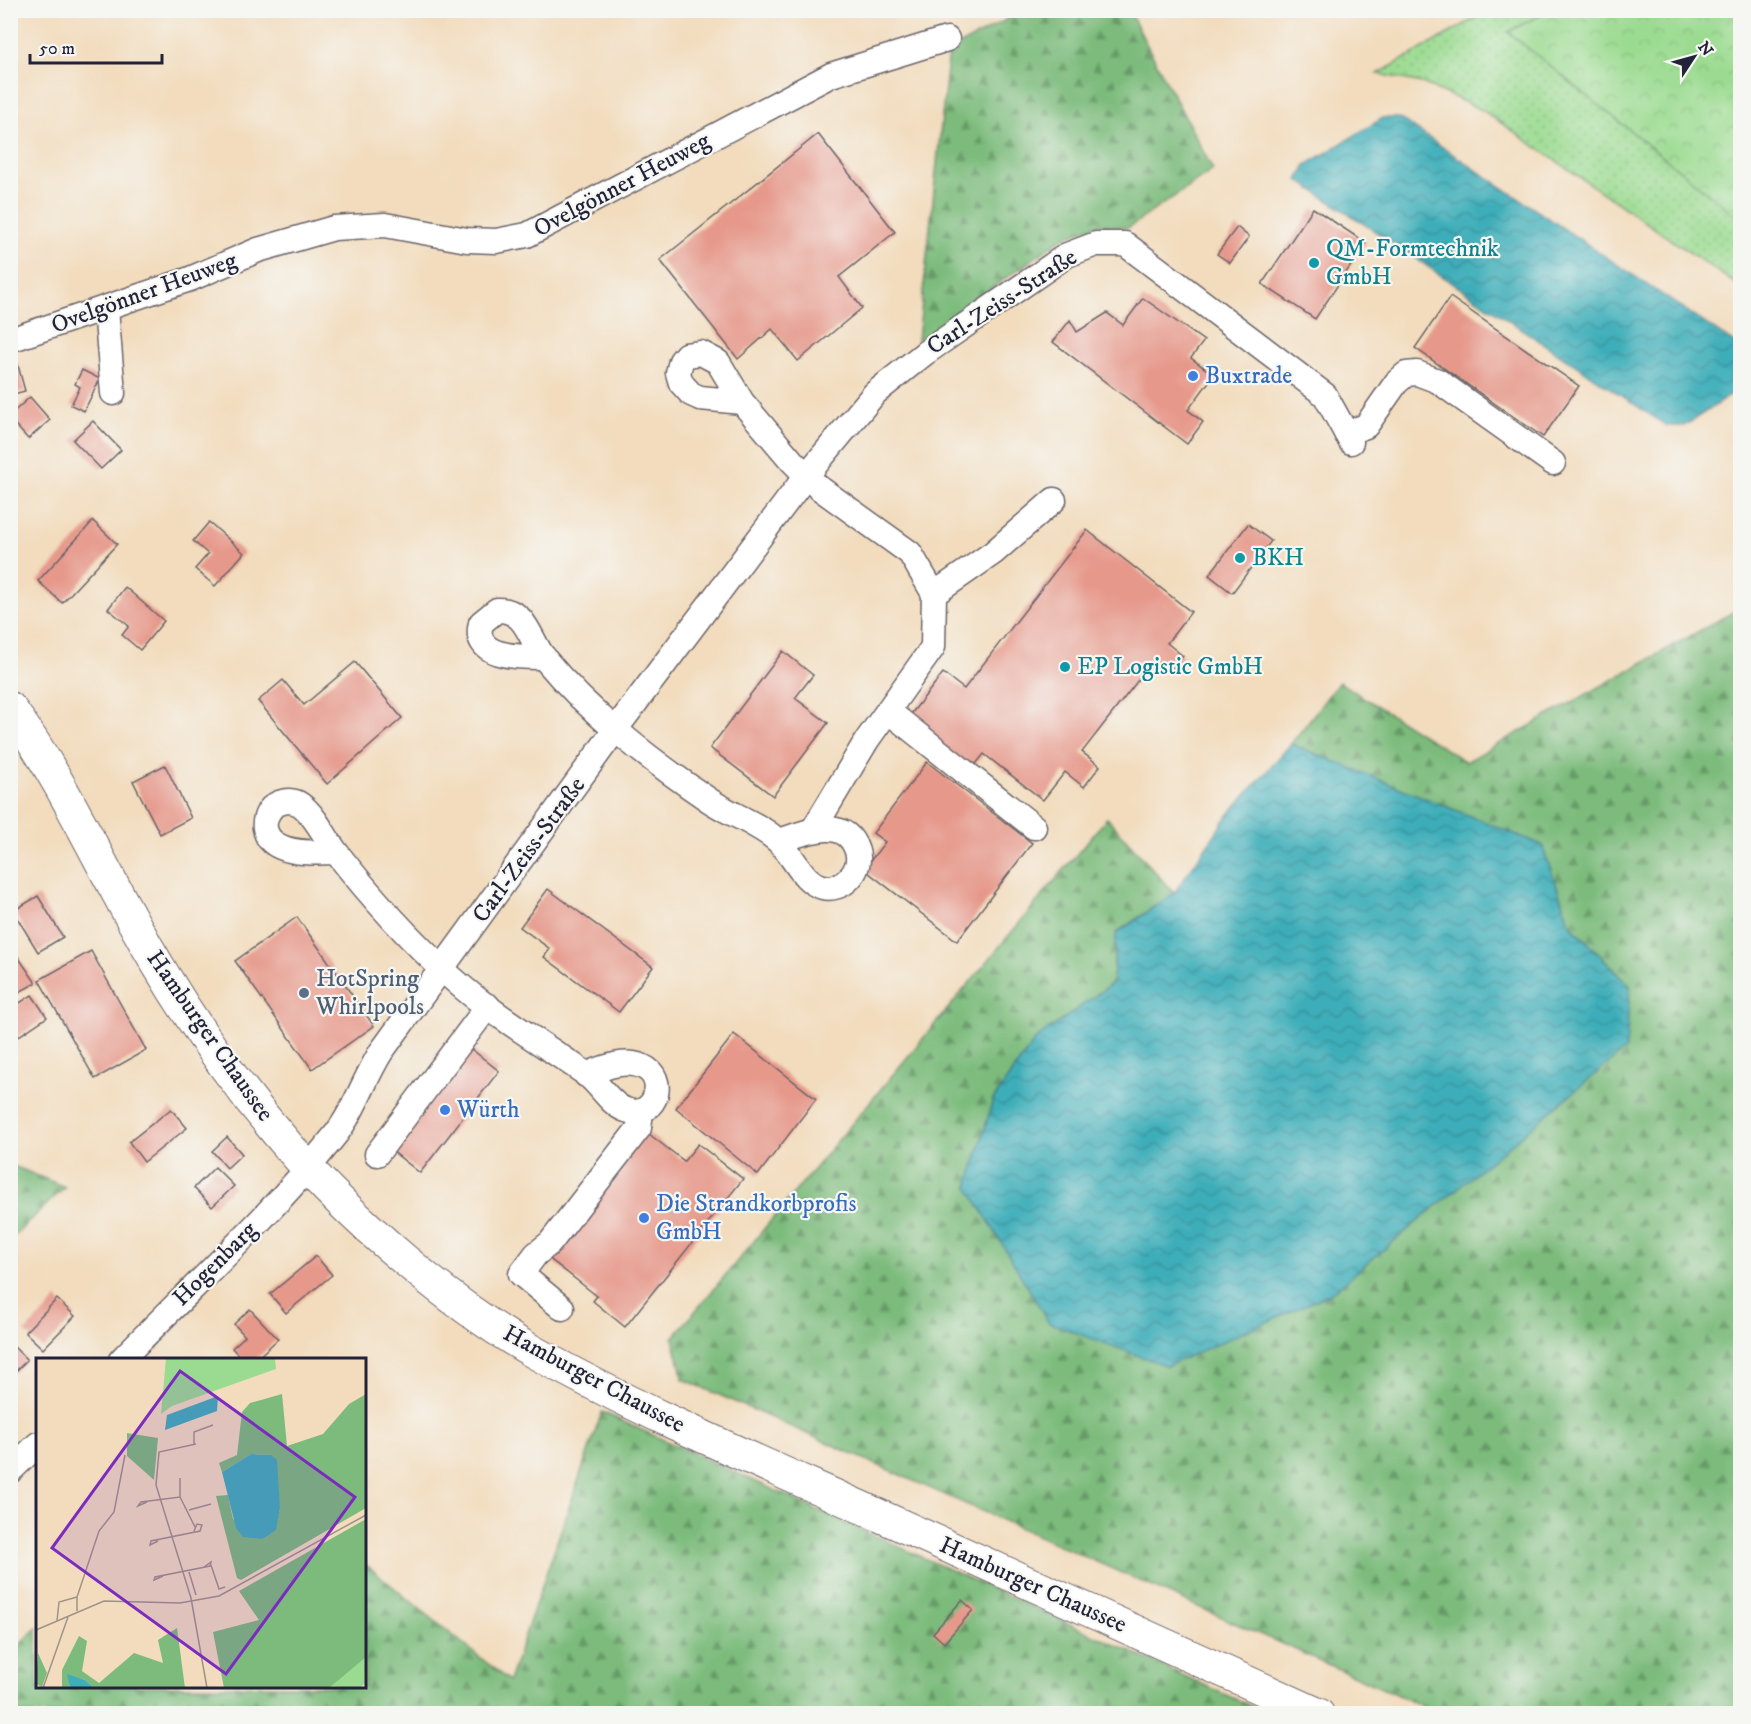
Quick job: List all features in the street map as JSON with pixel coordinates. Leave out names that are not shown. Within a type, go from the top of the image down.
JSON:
[{"type":"main road","name":"Hamburger Chaussee","points":[[10,708],[47,764],[131,919],[192,1020],[244,1092],[308,1167],[375,1232],[439,1286],[531,1350],[659,1417],[1318,1713]]},
{"type":"street","name":"Ovelgönner Heuweg","points":[[10,340],[190,279],[258,250],[334,228],[385,225],[467,240],[496,241],[527,235],[831,75],[947,39]]},
{"type":"street","name":"Carl-Zeiss-Straße","points":[[308,1167],[350,1115],[381,1052],[443,970],[615,730],[806,476],[859,410],[893,378],[1067,255],[1096,244],[1125,244],[1325,395],[1348,437],[1366,426],[1396,383],[1406,374],[1418,373],[1438,381],[1552,463]]},
{"type":"street","points":[[106,308],[113,393]]},
{"type":"street","points":[[742,402],[806,476],[910,553],[934,594],[933,647],[888,711],[813,830]]},
{"type":"street","points":[[934,594],[993,553],[1054,500]]},
{"type":"street","points":[[544,657],[615,730],[710,801],[779,842],[810,880],[823,887],[835,888],[852,876],[858,858],[850,837],[839,829],[813,830],[779,842]]},
{"type":"street","points":[[888,711],[1034,827]]},
{"type":"street","points":[[336,852],[443,970],[488,1006],[586,1075],[623,1109],[641,1111],[651,1105],[657,1094],[657,1083],[652,1073],[643,1067],[617,1065],[586,1075]]},
{"type":"street","points":[[377,1154],[488,1006]]},
{"type":"street","points":[[562,1308],[521,1274],[536,1254],[550,1243],[639,1128],[641,1111]]},
{"type":"street","name":"Hogenbarg","points":[[122,1358],[308,1167]]},
{"type":"street","points":[[10,1471],[36,1446]]},
{"type":"green space","points":[[1022,11],[1129,11],[1213,170],[1128,228],[1099,224],[1063,238],[918,340],[949,51]]},
{"type":"green space","points":[[1488,11],[1740,11],[1740,287],[1482,110],[1422,83],[1378,74]]},
{"type":"green space","points":[[1548,11],[1740,11],[1740,219],[1508,32]]},
{"type":"green space","points":[[1740,608],[1740,1713],[1438,1713],[683,1379],[673,1338],[1107,818],[1174,893],[1116,933],[1113,983],[1036,1039],[993,1100],[968,1187],[1630,986],[1570,924],[1542,845],[1291,744],[1339,682],[1466,762]]},
{"type":"green space","points":[[11,1165],[65,1187],[11,1239]]},
{"type":"green space","points":[[602,1412],[1266,1713],[11,1714],[10,1655],[36,1628],[36,1688],[366,1688],[366,1565],[509,1681]]},
{"type":"water","points":[[1383,118],[1399,118],[1740,347],[1740,389],[1684,426],[1667,426],[1298,180],[1306,165]]},
{"type":"water","points":[[1291,744],[1542,845],[1570,924],[1630,986],[1626,1049],[1330,1294],[1167,1366],[1049,1323],[968,1187],[993,1100],[1036,1039],[1113,983],[1116,934],[1174,893],[1229,814]]},
{"type":"building","points":[[818,134],[895,232],[839,277],[862,308],[798,361],[772,329],[738,359],[660,260]]},
{"type":"building","name":"QM-Formtechnik GmbH","points":[[1313,208],[1366,243],[1315,319],[1262,284]]},
{"type":"building","points":[[1237,227],[1249,237],[1230,263],[1217,254]]},
{"type":"building","points":[[10,273],[16,291],[10,293]]},
{"type":"building","points":[[1450,297],[1579,386],[1543,437],[1415,348]]},
{"type":"building","points":[[1143,298],[1204,341],[1191,358],[1214,375],[1188,410],[1203,422],[1187,444],[1053,342],[1070,320],[1077,332],[1107,313],[1123,325]]},
{"type":"building","points":[[16,358],[25,391],[10,395],[10,360]]},
{"type":"building","points":[[82,370],[100,379],[84,411],[71,405],[80,387],[75,384]]},
{"type":"building","points":[[30,397],[50,420],[28,439],[10,419],[10,415]]},
{"type":"building","points":[[93,421],[121,450],[101,469],[73,440]]},
{"type":"building","points":[[93,521],[117,544],[62,603],[38,581]]},
{"type":"building","points":[[209,522],[244,553],[215,586],[195,569],[208,554],[193,541]]},
{"type":"building","name":"BKH","points":[[1248,524],[1271,541],[1232,593],[1209,575]]},
{"type":"building","name":"EP Logistic GmbH","points":[[1087,530],[1191,612],[1167,643],[1183,656],[1170,673],[1153,661],[1082,752],[1100,766],[1084,787],[1065,772],[1043,800],[984,754],[972,769],[908,718],[943,673],[964,689]]},
{"type":"building","points":[[125,587],[164,621],[140,650],[122,635],[129,626],[108,609]]},
{"type":"building","points":[[783,651],[813,675],[795,698],[828,723],[773,796],[710,748]]},
{"type":"building","points":[[355,662],[402,718],[327,784],[258,701],[283,680],[304,705]]},
{"type":"building","points":[[927,762],[1032,843],[957,941],[864,869],[885,842],[873,833]]},
{"type":"building","points":[[165,765],[191,818],[160,834],[133,781]]},
{"type":"building","points":[[548,889],[653,967],[619,1012],[544,957],[550,949],[520,927]]},
{"type":"building","points":[[38,896],[63,937],[38,952],[13,911]]},
{"type":"building","name":"HotSpring Whirlpools","points":[[297,917],[374,1026],[312,1069],[235,961]]},
{"type":"building","points":[[10,945],[36,983],[10,997]]},
{"type":"building","points":[[91,951],[146,1050],[95,1079],[39,980]]},
{"type":"building","points":[[32,995],[47,1017],[10,1042],[10,1009]]},
{"type":"building","points":[[734,1034],[816,1099],[758,1175],[676,1108]]},
{"type":"building","name":"Würth","points":[[470,1048],[499,1071],[420,1173],[391,1150]]},
{"type":"building","points":[[171,1109],[187,1128],[144,1162],[129,1142]]},
{"type":"building","name":"Die Strandkorbprofis GmbH","points":[[645,1131],[684,1161],[698,1144],[743,1179],[625,1327],[593,1301],[597,1296],[546,1256]]},
{"type":"building","points":[[227,1137],[242,1154],[227,1168],[212,1151]]},
{"type":"building","points":[[215,1167],[234,1186],[212,1207],[194,1188]]},
{"type":"building","points":[[316,1256],[332,1275],[286,1313],[270,1294]]},
{"type":"building","points":[[57,1299],[75,1316],[43,1349],[25,1332]]},
{"type":"building","points":[[250,1309],[278,1339],[257,1358],[241,1358],[232,1348],[245,1336],[234,1324]]},
{"type":"building","points":[[10,1343],[27,1360],[10,1377]]},
{"type":"building","points":[[962,1600],[973,1610],[944,1643],[933,1633]]},
{"type":"place","name":"QM-Formtechnik GmbH","points":[[1314,263]]},
{"type":"place","name":"Buxtrade","points":[[1193,376]]},
{"type":"place","name":"BKH","points":[[1240,558]]},
{"type":"place","name":"EP Logistic GmbH","points":[[1065,667]]},
{"type":"place","name":"HotSpring Whirlpools","points":[[304,993]]},
{"type":"place","name":"Würth","points":[[445,1110]]},
{"type":"place","name":"Die Strandkorbprofis GmbH","points":[[644,1218]]}]
